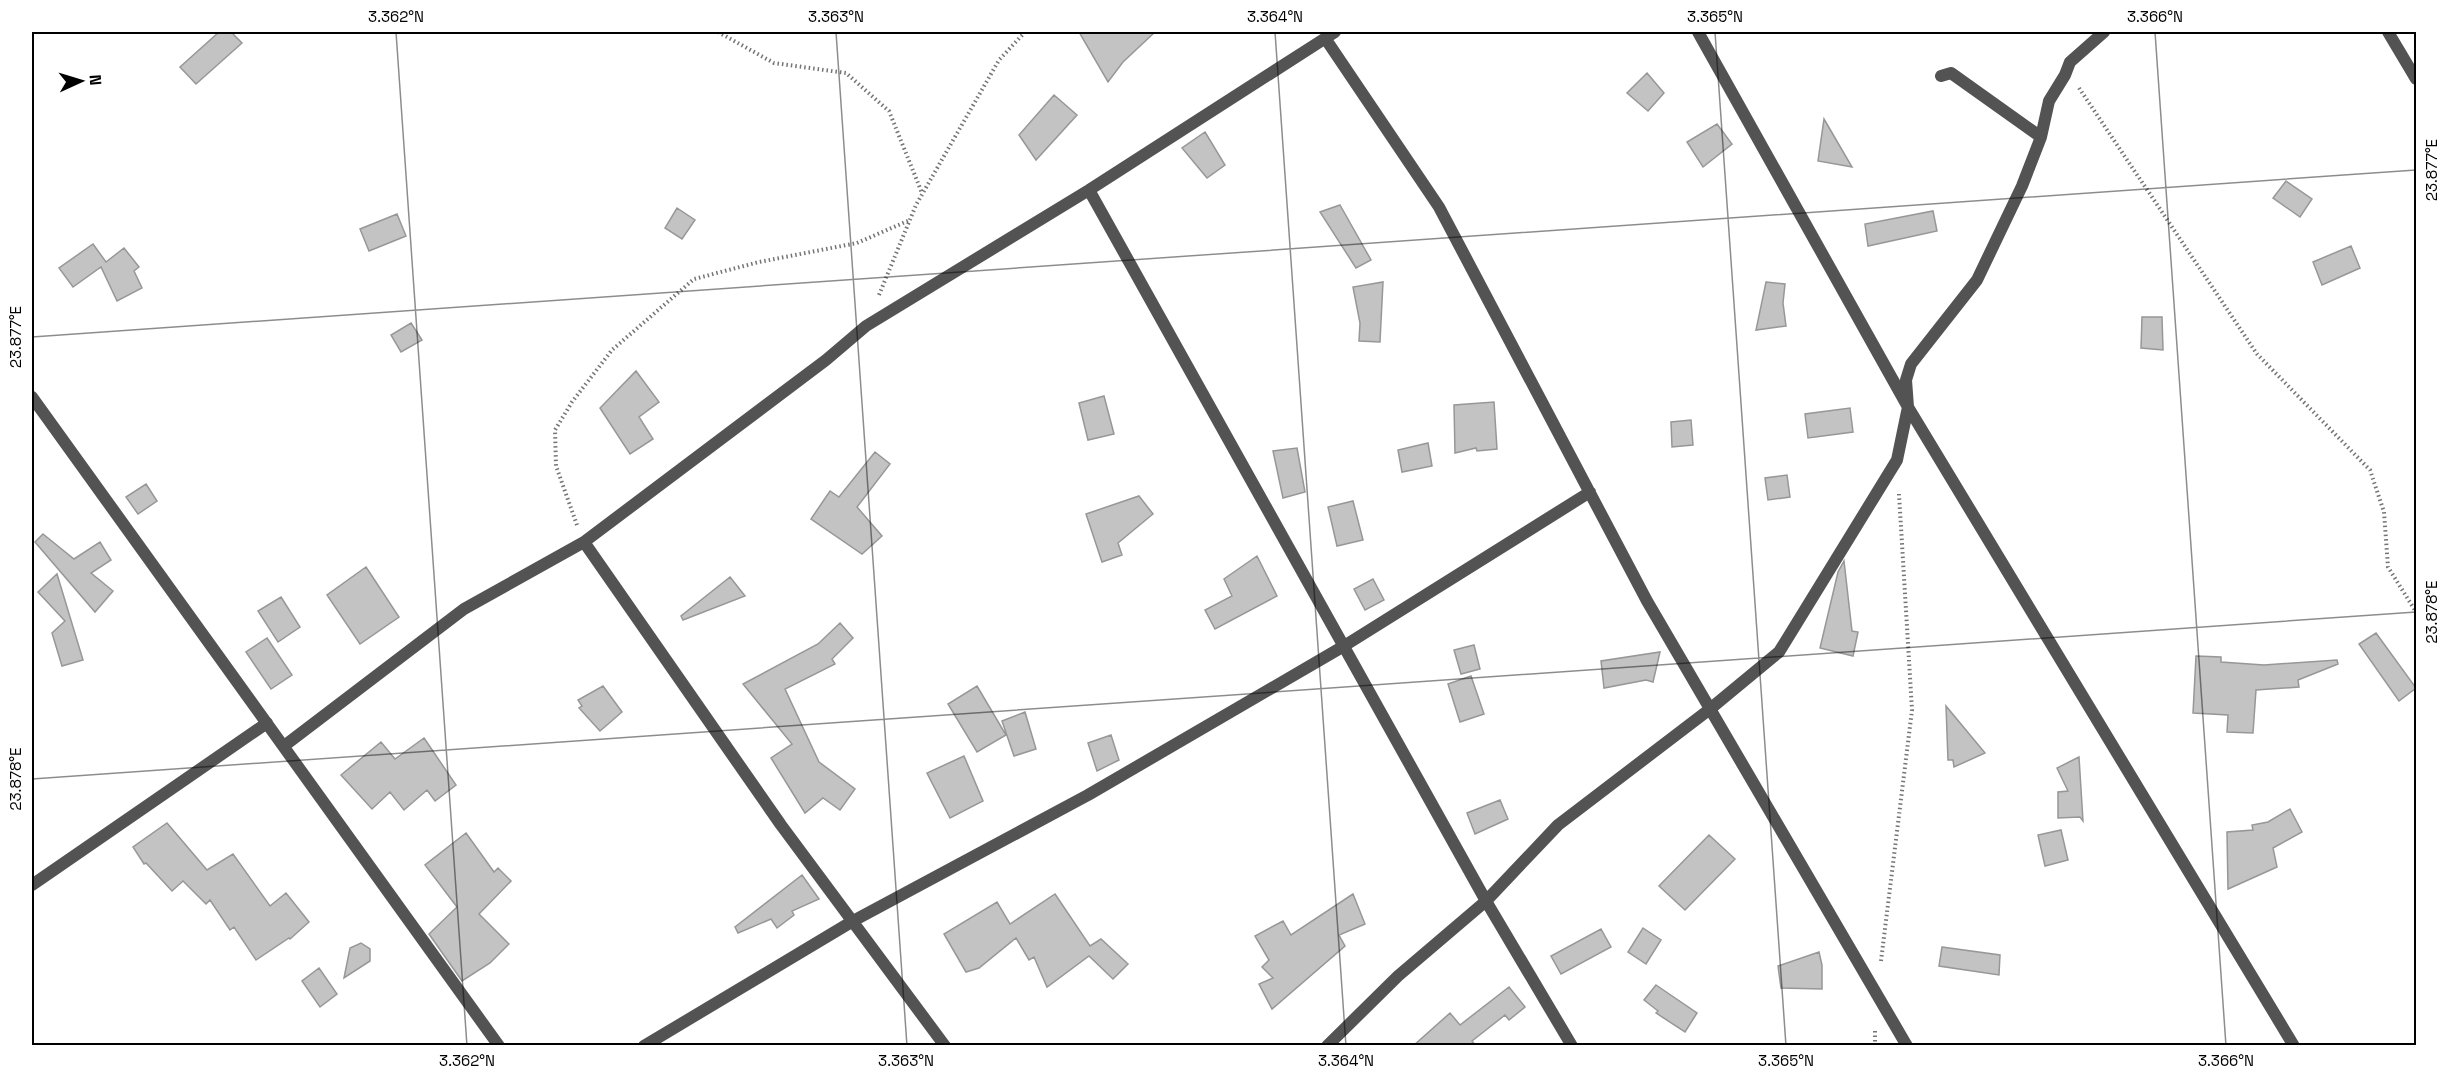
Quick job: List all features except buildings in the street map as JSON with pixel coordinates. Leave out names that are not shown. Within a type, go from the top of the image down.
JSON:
[{"type":"street","points":[[1698,32],[1908,407],[2294,1046]]},
{"type":"street","points":[[1327,1046],[1398,976],[1486,900],[1558,825],[1710,709],[1779,652],[1897,460],[1908,407],[1906,380],[1911,364],[1977,280],[2022,186],[2041,137],[2049,101],[2066,75],[2070,62],[2104,32]]},
{"type":"street","points":[[2388,32],[2416,79]]},
{"type":"street","points":[[284,746],[464,609],[584,542],[826,360],[866,327],[1089,190],[1330,35],[1439,207],[1647,601],[1907,1046]]},
{"type":"street","points":[[1941,76],[1952,73],[2041,137]]},
{"type":"street","points":[[1089,190],[1486,900],[1572,1046]]},
{"type":"street","points":[[32,397],[499,1046]]},
{"type":"street","points":[[644,1046],[853,921],[1088,795],[1344,646],[1590,492]]},
{"type":"street","points":[[584,542],[781,825],[945,1046]]},
{"type":"street","points":[[32,885],[267,723]]},
{"type":"path","points":[[718,32],[774,63],[846,73],[889,111],[922,194]]},
{"type":"path","points":[[866,327],[922,194],[999,60],[1025,32]]},
{"type":"path","points":[[2066,75],[2079,87],[2257,354],[2370,470],[2384,512],[2388,567],[2416,612]]},
{"type":"path","points":[[584,542],[556,466],[555,430],[572,402],[612,350],[694,279],[759,261],[857,243],[910,220]]},
{"type":"path","points":[[1875,1046],[1877,994],[1912,710],[1897,460]]}]
